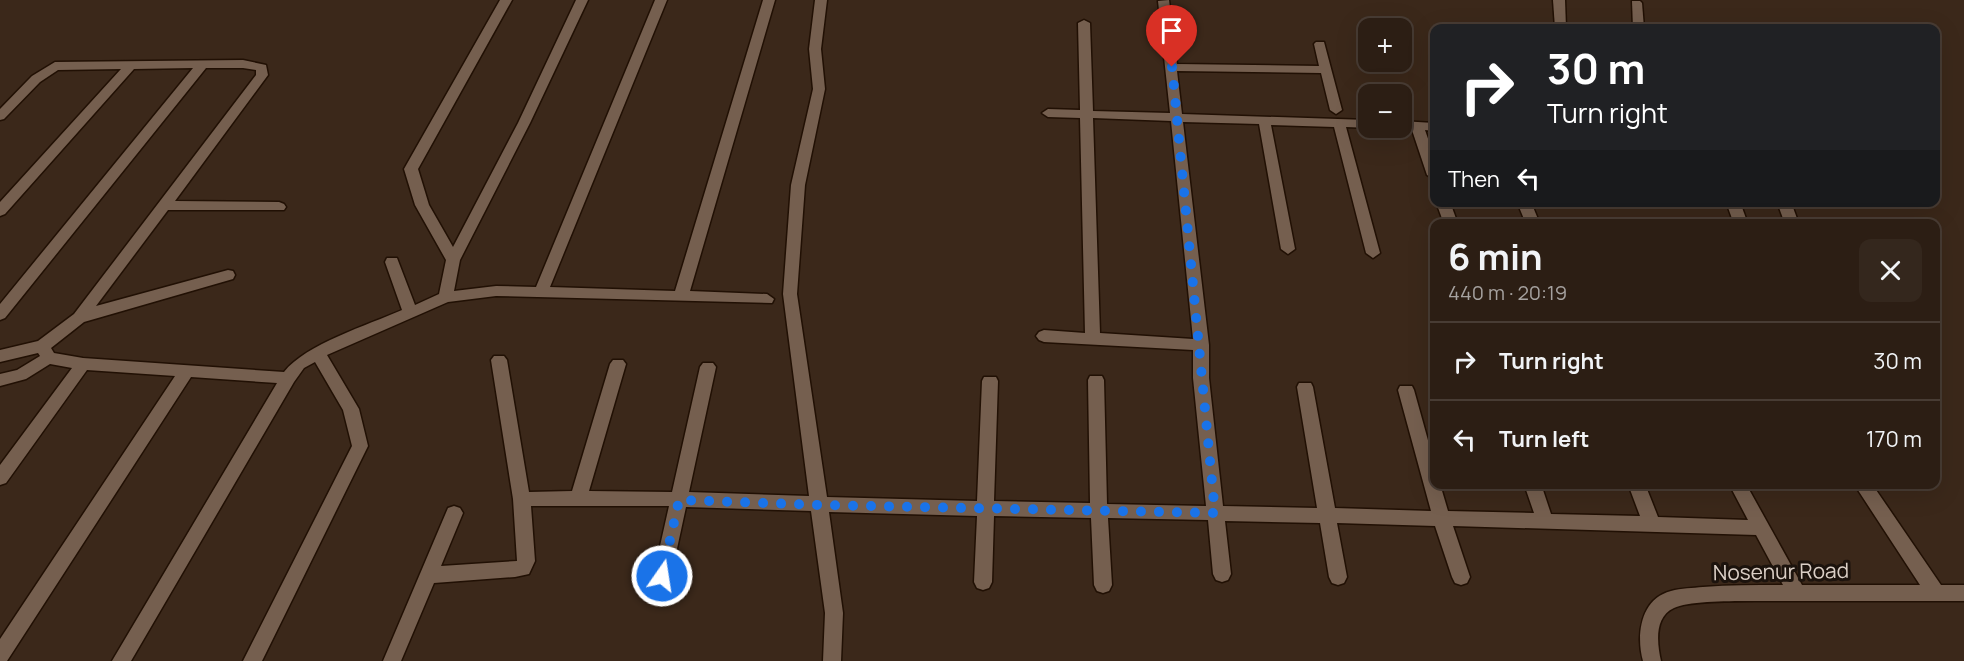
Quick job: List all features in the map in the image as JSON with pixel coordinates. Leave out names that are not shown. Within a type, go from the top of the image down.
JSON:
[{"type":"street","points":[[453,260],[426,214],[413,183],[411,169],[506,0]]},
{"type":"street","points":[[446,297],[453,260],[524,123],[582,0]]},
{"type":"street","points":[[541,292],[661,0]]},
{"type":"street","points":[[681,296],[769,0]]},
{"type":"street","points":[[821,0],[815,49],[819,89],[798,186],[790,294],[834,613],[832,661]]},
{"type":"street","points":[[1559,0],[1561,24]]},
{"type":"street","points":[[1164,1],[1178,117],[1201,345],[1201,378],[1222,574]]},
{"type":"street","points":[[1636,3],[1639,24]]},
{"type":"street","points":[[1084,23],[1093,339]]},
{"type":"street","points":[[1320,44],[1373,254]]},
{"type":"street","points":[[0,116],[47,69],[67,64],[254,65],[262,68],[262,75],[79,318],[21,375],[0,380]]},
{"type":"street","points":[[0,314],[202,64]]},
{"type":"street","points":[[0,211],[131,65]]},
{"type":"street","points":[[1172,67],[1326,70]]},
{"type":"street","points":[[1048,113],[1264,120],[1337,117],[1358,122]]},
{"type":"street","points":[[1264,120],[1288,249]]},
{"type":"street","points":[[1412,126],[1430,127]]},
{"type":"street","points":[[1417,126],[1430,163]]},
{"type":"street","points":[[164,205],[279,207]]},
{"type":"street","points":[[392,262],[410,312]]},
{"type":"street","points":[[79,318],[228,274]]},
{"type":"street","points":[[121,661],[288,378],[299,364],[318,352],[446,297],[496,291],[767,299]]},
{"type":"street","points":[[1044,336],[1201,345]]},
{"type":"street","points":[[0,356],[46,352],[83,364],[288,378]]},
{"type":"street","points":[[252,661],[360,446],[351,408],[318,352]]},
{"type":"street","points":[[428,575],[523,568],[526,561],[522,499],[499,360]]},
{"type":"street","points":[[0,478],[83,364]]},
{"type":"street","points":[[579,497],[618,364]]},
{"type":"street","points":[[658,595],[708,367]]},
{"type":"street","points":[[0,655],[186,372]]},
{"type":"street","points":[[1096,380],[1103,585]]},
{"type":"street","points":[[982,582],[990,381]]},
{"type":"street","points":[[1305,387],[1338,577]]},
{"type":"street","points":[[1406,390],[1430,477]]},
{"type":"street","points":[[1433,489],[1461,577]]},
{"type":"street","points":[[1534,489],[1545,520]]},
{"type":"street","points":[[1638,489],[1652,524]]},
{"type":"street","points":[[1740,489],[1796,592]]},
{"type":"street","points":[[1865,489],[1936,593]]},
{"type":"street","points":[[522,499],[579,497],[820,505],[1441,517],[1760,528]]},
{"type":"street","points":[[392,661],[454,513]]},
{"type":"street","name":"Nosenur Road","points":[[1652,661],[1649,650],[1649,628],[1656,610],[1671,599],[1728,593],[1964,594]]},
{"type":"route","points":[[662,576],[679,500],[1215,513],[1201,378],[1201,345],[1172,67]]}]
